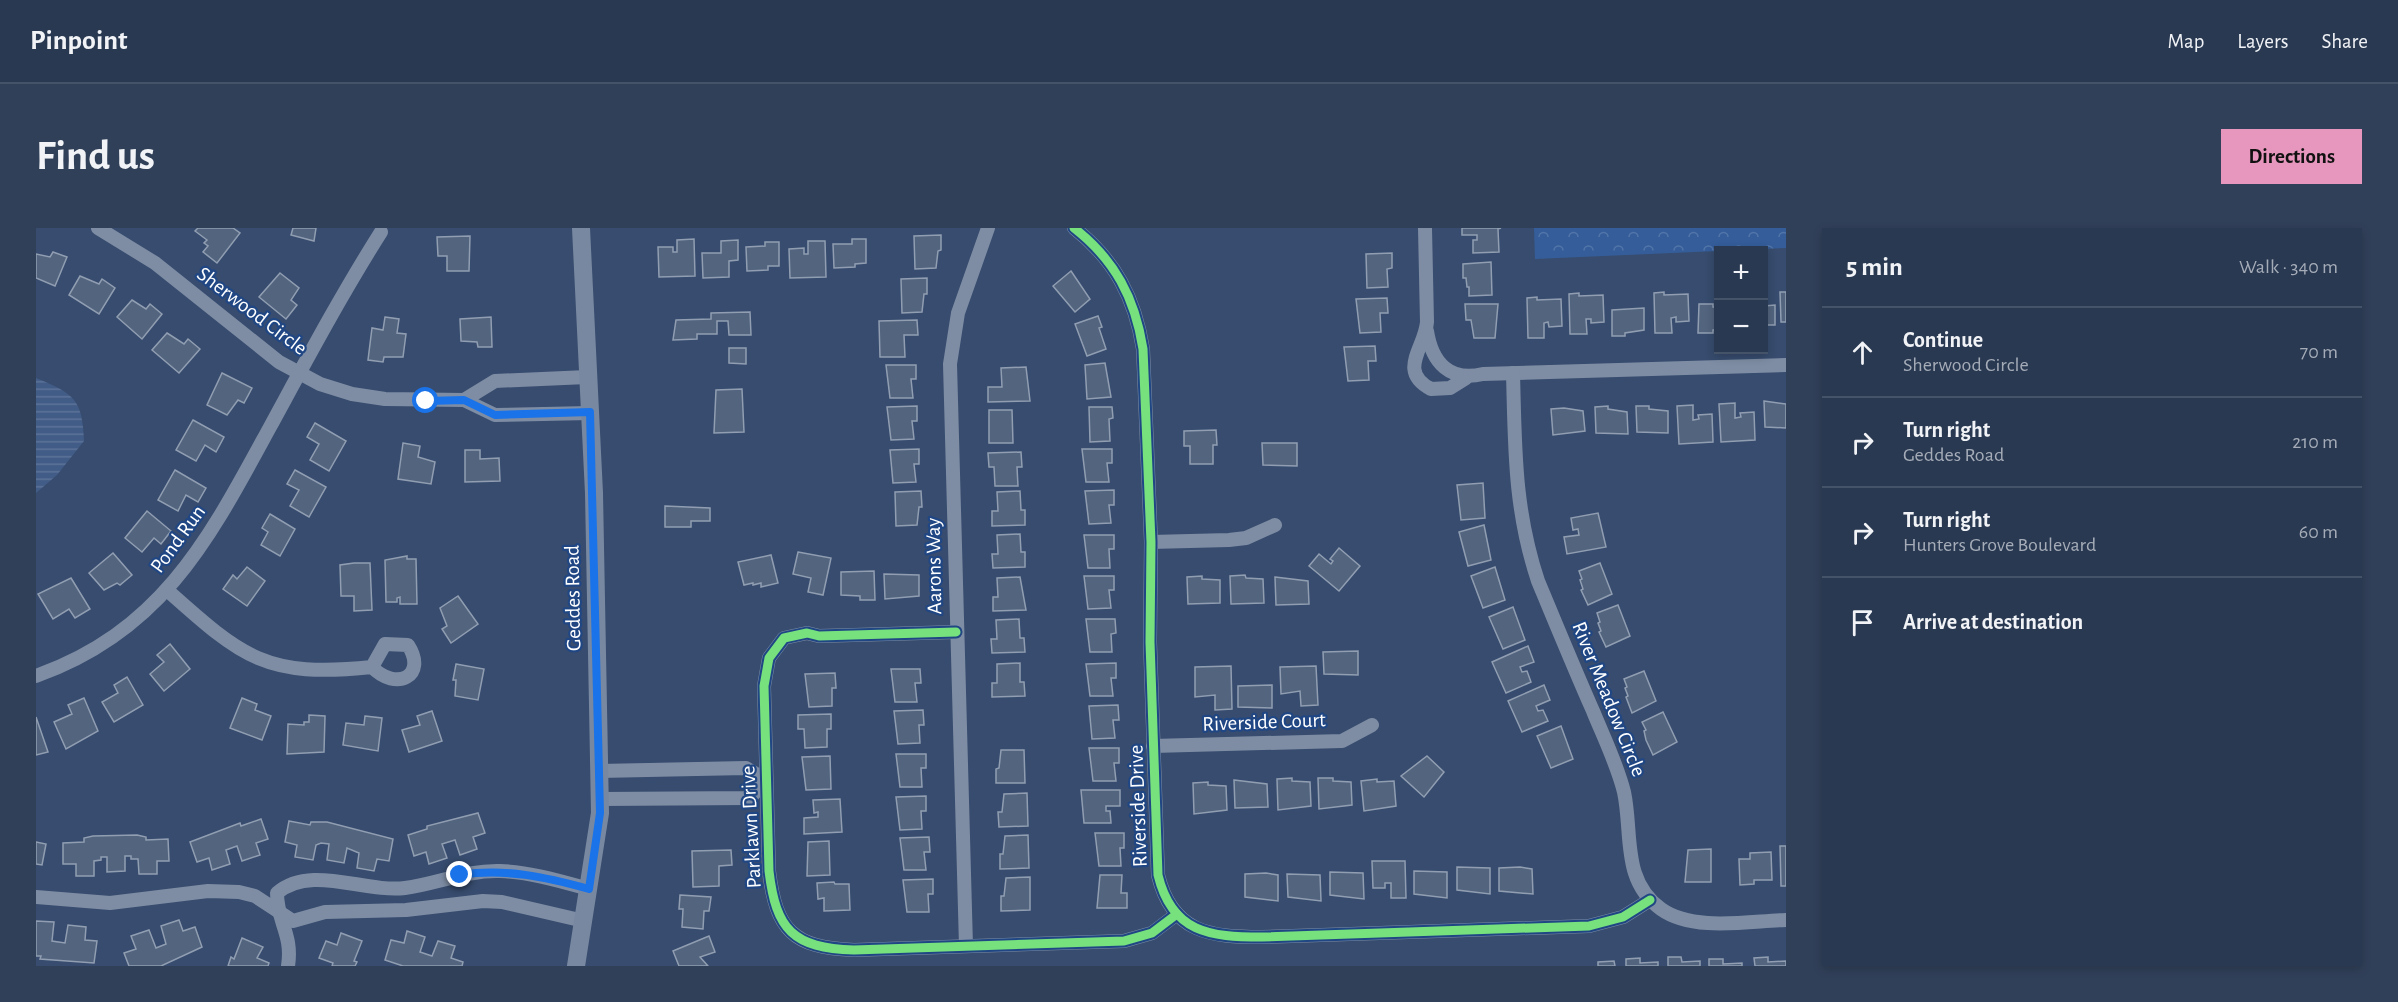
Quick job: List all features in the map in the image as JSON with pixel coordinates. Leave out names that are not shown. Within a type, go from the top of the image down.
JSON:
[{"type":"main road","name":"Geddes Road","points":[[576,966],[589,889],[600,798],[590,412],[582,228]]},
{"type":"street","name":"Sherwood Circle","points":[[98,228],[155,263],[279,362],[320,384],[352,394],[405,401],[464,400],[495,415],[590,412]]},
{"type":"street","name":"Aarons Way","points":[[966,946],[956,632],[951,346],[958,313],[988,228]]},
{"type":"street","name":"Riverside Drive","points":[[1074,228],[1092,242],[1120,276],[1139,322],[1143,349],[1151,542],[1150,642],[1158,875],[1165,896],[1177,914],[1191,926],[1211,935],[1262,937],[1589,926],[1623,917],[1650,900]]},
{"type":"street","points":[[1425,228],[1429,343],[1441,364],[1450,372],[1466,378]]},
{"type":"street","name":"Pond Run","points":[[36,676],[95,647],[128,624],[167,590],[211,534],[355,272],[381,232]]},
{"type":"street","points":[[1427,332],[1414,361],[1417,379],[1431,389],[1442,391],[1466,378],[1483,374],[1786,365]]},
{"type":"street","name":"River Meadow Circle","points":[[1513,373],[1516,485],[1528,549],[1538,581],[1618,773],[1627,807],[1631,867],[1638,884],[1650,900],[1670,914],[1697,921],[1786,920]]},
{"type":"street","points":[[464,400],[495,381],[587,377]]},
{"type":"street","points":[[1151,542],[1246,538],[1275,525]]},
{"type":"street","points":[[167,590],[217,634],[255,658],[305,671],[372,667]]},
{"type":"street","name":"Parklawn Drive","points":[[956,632],[819,636],[807,633],[784,638],[769,658],[764,686],[771,891],[783,926],[805,942],[831,950],[966,946],[1124,941],[1152,933],[1177,914]]},
{"type":"street","name":"Riverside Court","points":[[1154,746],[1342,741],[1372,725]]},
{"type":"street","points":[[599,771],[746,768],[766,780],[750,798],[600,798]]},
{"type":"street","points":[[288,966],[288,932],[277,912],[277,893],[284,887],[303,880],[382,889],[404,888],[460,875],[499,871],[547,878],[589,889]]},
{"type":"street","points":[[36,897],[110,903],[221,890],[255,896],[293,921],[325,912],[406,910],[483,901],[502,902],[584,921]]},
{"type":"green space","points":[[1534,228],[1786,228],[1786,248],[1714,246],[1714,251],[1535,259]]},
{"type":"shaded area","points":[[36,378],[74,399],[81,415],[84,441],[57,475],[36,493]]},
{"type":"building","points":[[198,228],[233,228],[240,233],[217,263],[203,252],[208,246],[204,243],[207,240],[195,231]]},
{"type":"building","points":[[293,228],[316,228],[314,241],[291,235]]},
{"type":"building","points":[[1462,228],[1501,228],[1498,229],[1499,252],[1473,253],[1473,240],[1477,240],[1477,235],[1462,235]]},
{"type":"building","points":[[941,235],[941,250],[938,251],[936,268],[915,269],[914,236]]},
{"type":"building","points":[[470,236],[469,271],[447,271],[447,256],[438,256],[437,237]]},
{"type":"building","points":[[694,239],[695,276],[659,277],[658,247],[673,247],[673,252],[677,252],[677,240]]},
{"type":"building","points":[[852,239],[866,239],[866,263],[855,264],[855,267],[834,268],[833,244],[852,244]]},
{"type":"building","points":[[738,240],[738,260],[729,261],[729,277],[703,278],[702,253],[721,253],[721,241]]},
{"type":"building","points":[[808,241],[825,241],[826,277],[790,278],[789,249],[804,248],[804,254],[808,254]]},
{"type":"building","points":[[765,242],[779,242],[779,266],[768,266],[768,270],[747,271],[746,247],[765,246]]},
{"type":"building","points":[[53,252],[67,257],[55,286],[36,278],[36,254],[50,257]]},
{"type":"building","points":[[1392,253],[1392,268],[1387,269],[1388,287],[1367,288],[1366,254]]},
{"type":"building","points":[[1491,262],[1492,295],[1469,296],[1466,278],[1463,278],[1463,264]]},
{"type":"building","points":[[1071,271],[1090,299],[1075,312],[1053,286]]},
{"type":"building","points":[[280,273],[299,288],[291,300],[297,305],[286,319],[259,297]]},
{"type":"building","points":[[80,276],[99,284],[102,279],[115,288],[99,314],[69,295]]},
{"type":"building","points":[[927,278],[927,294],[924,294],[922,312],[902,313],[901,279]]},
{"type":"building","points":[[1664,292],[1664,295],[1688,294],[1689,321],[1676,322],[1676,317],[1671,318],[1672,333],[1655,333],[1654,293]]},
{"type":"building","points":[[1780,292],[1786,292],[1786,322],[1781,322]]},
{"type":"building","points":[[1579,293],[1579,296],[1603,295],[1604,322],[1591,323],[1591,319],[1586,319],[1587,334],[1570,334],[1569,294]]},
{"type":"building","points":[[1537,297],[1537,300],[1561,299],[1562,326],[1549,327],[1548,322],[1544,323],[1544,338],[1528,338],[1527,298]]},
{"type":"building","points":[[1387,298],[1388,313],[1380,313],[1381,332],[1360,333],[1356,299]]},
{"type":"building","points":[[132,300],[146,309],[150,304],[162,314],[142,339],[117,317]]},
{"type":"building","points":[[1465,304],[1498,304],[1495,338],[1474,338],[1471,320],[1466,320]]},
{"type":"building","points":[[1699,304],[1713,304],[1713,333],[1698,333]]},
{"type":"building","points":[[1775,305],[1775,325],[1768,325],[1768,306]]},
{"type":"building","points":[[1644,308],[1644,330],[1625,333],[1625,336],[1612,336],[1612,310]]},
{"type":"building","points":[[750,312],[751,335],[729,335],[728,321],[717,321],[717,334],[697,334],[697,339],[673,340],[676,320],[711,319],[711,313]]},
{"type":"building","points":[[1098,316],[1102,327],[1099,328],[1106,349],[1087,356],[1075,324]]},
{"type":"building","points":[[385,317],[399,319],[397,333],[406,334],[403,357],[384,357],[383,362],[368,360],[372,328],[383,330]]},
{"type":"building","points":[[491,317],[492,347],[478,347],[477,342],[461,341],[460,319]]},
{"type":"building","points":[[917,320],[918,335],[904,335],[905,357],[880,357],[879,321]]},
{"type":"building","points":[[167,333],[184,344],[188,339],[200,349],[179,373],[152,350]]},
{"type":"building","points":[[1375,346],[1376,361],[1368,361],[1369,380],[1348,381],[1344,347]]},
{"type":"building","points":[[729,348],[746,348],[746,364],[729,363]]},
{"type":"building","points":[[1105,363],[1111,397],[1087,399],[1085,365]]},
{"type":"building","points":[[886,365],[916,365],[916,379],[911,379],[913,398],[890,398]]},
{"type":"building","points":[[1026,367],[1030,401],[988,402],[988,387],[1002,387],[1001,368]]},
{"type":"building","points":[[222,373],[252,388],[244,403],[238,400],[227,415],[207,405]]},
{"type":"building","points":[[742,389],[744,432],[714,433],[716,390]]},
{"type":"building","points":[[1764,401],[1786,404],[1786,428],[1765,427]]},
{"type":"building","points":[[1735,403],[1735,418],[1741,417],[1740,413],[1754,412],[1755,440],[1721,442],[1719,404]]},
{"type":"building","points":[[1693,405],[1693,420],[1699,419],[1698,415],[1712,414],[1713,442],[1679,444],[1677,406]]},
{"type":"building","points":[[917,406],[917,421],[912,421],[914,439],[891,440],[887,407]]},
{"type":"building","points":[[1608,406],[1608,409],[1627,412],[1628,434],[1596,433],[1595,407]]},
{"type":"building","points":[[1636,406],[1649,406],[1649,409],[1668,411],[1668,433],[1637,432]]},
{"type":"building","points":[[1089,407],[1112,407],[1113,418],[1109,419],[1110,441],[1090,442]]},
{"type":"building","points":[[1564,408],[1583,411],[1585,431],[1553,435],[1551,409]]},
{"type":"building","points":[[989,410],[1012,410],[1013,443],[989,443]]},
{"type":"building","points":[[193,420],[224,437],[216,452],[205,445],[196,461],[176,450]]},
{"type":"building","points":[[315,423],[346,441],[329,471],[310,460],[319,444],[307,437]]},
{"type":"building","points":[[1216,430],[1217,445],[1213,445],[1213,464],[1190,464],[1190,446],[1184,446],[1184,431]]},
{"type":"building","points":[[403,443],[420,446],[418,457],[435,462],[431,484],[398,479]]},
{"type":"building","points":[[1262,443],[1297,443],[1297,466],[1263,465]]},
{"type":"building","points":[[919,449],[919,464],[914,464],[916,482],[893,483],[890,450]]},
{"type":"building","points":[[1082,449],[1112,449],[1112,463],[1107,463],[1109,482],[1086,482]]},
{"type":"building","points":[[465,450],[480,450],[480,459],[499,458],[500,481],[465,482]]},
{"type":"building","points":[[1021,452],[1022,467],[1017,467],[1018,486],[995,486],[994,467],[989,467],[988,453]]},
{"type":"building","points":[[175,470],[206,488],[198,502],[186,495],[178,511],[158,500]]},
{"type":"building","points":[[295,470],[326,487],[309,517],[290,506],[299,490],[287,484]]},
{"type":"building","points":[[1483,483],[1485,518],[1461,520],[1457,485]]},
{"type":"building","points":[[1114,490],[1114,505],[1109,505],[1111,523],[1089,524],[1085,491]]},
{"type":"building","points":[[921,491],[922,507],[919,507],[917,525],[896,526],[895,492]]},
{"type":"building","points":[[1020,491],[1021,510],[1025,510],[1025,525],[992,526],[992,511],[998,511],[997,492]]},
{"type":"building","points":[[665,506],[710,508],[710,521],[691,521],[691,527],[665,527]]},
{"type":"building","points":[[147,511],[171,531],[161,544],[154,538],[142,552],[125,538]]},
{"type":"building","points":[[1598,513],[1606,547],[1567,554],[1564,537],[1579,535],[1578,529],[1573,530],[1571,518]]},
{"type":"building","points":[[270,514],[295,529],[280,556],[261,545],[268,532],[262,528]]},
{"type":"building","points":[[1484,525],[1491,560],[1468,566],[1459,532]]},
{"type":"building","points":[[1020,534],[1021,552],[1025,552],[1025,567],[993,568],[992,554],[998,554],[997,535]]},
{"type":"building","points":[[1084,535],[1114,535],[1114,549],[1109,549],[1110,568],[1088,568]]},
{"type":"building","points":[[1339,548],[1360,566],[1339,591],[1309,566],[1319,554],[1331,564],[1333,561],[1330,559]]},
{"type":"building","points":[[798,552],[831,558],[823,595],[808,592],[811,578],[793,574]]},
{"type":"building","points":[[113,553],[132,575],[120,585],[117,583],[104,590],[89,573]]},
{"type":"building","points":[[771,555],[778,583],[761,587],[761,583],[744,585],[738,562]]},
{"type":"building","points":[[407,556],[407,559],[416,559],[417,604],[400,604],[400,597],[397,598],[397,602],[386,602],[385,560]]},
{"type":"building","points":[[370,563],[372,610],[354,611],[354,596],[341,596],[340,565]]},
{"type":"building","points":[[1600,563],[1612,594],[1588,605],[1581,590],[1583,589],[1580,580],[1582,579],[1579,571]]},
{"type":"building","points":[[247,567],[265,581],[247,606],[223,589],[233,575],[237,579]]},
{"type":"building","points":[[1495,567],[1505,600],[1483,608],[1471,576]]},
{"type":"building","points":[[874,571],[875,600],[860,600],[860,596],[841,595],[841,572]]},
{"type":"building","points":[[884,574],[919,575],[919,596],[885,599]]},
{"type":"building","points":[[1245,575],[1246,578],[1263,579],[1264,603],[1231,604],[1230,576]]},
{"type":"building","points":[[1084,576],[1114,576],[1114,590],[1109,590],[1111,608],[1088,609]]},
{"type":"building","points":[[1202,576],[1202,579],[1220,580],[1220,603],[1188,604],[1187,577]]},
{"type":"building","points":[[1020,577],[1026,610],[993,611],[993,597],[998,597],[997,578]]},
{"type":"building","points":[[1275,577],[1308,581],[1309,604],[1276,605]]},
{"type":"building","points":[[71,578],[90,609],[75,618],[69,609],[53,619],[38,594]]},
{"type":"building","points":[[458,596],[478,624],[451,643],[442,629],[447,626],[440,608]]},
{"type":"building","points":[[1618,605],[1630,636],[1606,647],[1599,632],[1601,631],[1597,613]]},
{"type":"building","points":[[1513,607],[1525,640],[1503,649],[1489,617]]},
{"type":"building","points":[[1019,619],[1020,638],[1024,638],[1025,652],[992,653],[991,639],[997,639],[996,620]]},
{"type":"building","points":[[1086,619],[1115,619],[1116,633],[1111,634],[1112,652],[1090,652]]},
{"type":"building","points":[[170,644],[190,669],[164,691],[150,674],[164,662],[157,655]]},
{"type":"building","points":[[1528,646],[1534,662],[1520,667],[1522,672],[1527,671],[1531,682],[1506,693],[1492,662]]},
{"type":"building","points":[[1358,651],[1358,675],[1324,674],[1323,652]]},
{"type":"building","points":[[1020,663],[1020,682],[1024,682],[1025,696],[992,697],[992,683],[997,683],[997,664]]},
{"type":"building","points":[[1116,663],[1116,678],[1111,678],[1113,696],[1090,696],[1086,664]]},
{"type":"building","points":[[456,664],[484,669],[478,700],[455,696],[456,680],[453,680]]},
{"type":"building","points":[[1231,666],[1232,709],[1215,710],[1215,695],[1195,697],[1195,667]]},
{"type":"building","points":[[1316,666],[1318,705],[1301,706],[1300,691],[1281,694],[1280,667]]},
{"type":"building","points":[[891,669],[920,669],[921,683],[915,683],[917,702],[895,702]]},
{"type":"building","points":[[1644,671],[1656,701],[1632,713],[1626,697],[1628,696],[1625,688],[1627,687],[1624,679]]},
{"type":"building","points":[[835,673],[836,688],[832,688],[832,706],[809,707],[805,674]]},
{"type":"building","points":[[127,677],[143,705],[114,722],[102,702],[118,693],[114,685]]},
{"type":"building","points":[[1272,685],[1272,708],[1238,707],[1238,686]]},
{"type":"building","points":[[1544,685],[1550,700],[1536,706],[1538,711],[1543,710],[1548,721],[1522,732],[1508,701]]},
{"type":"building","points":[[84,698],[98,731],[66,749],[54,722],[72,714],[68,705]]},
{"type":"building","points":[[242,698],[257,704],[255,710],[271,716],[262,740],[230,728]]},
{"type":"building","points":[[1118,705],[1119,720],[1113,720],[1115,738],[1092,739],[1089,706]]},
{"type":"building","points":[[923,710],[924,725],[919,725],[920,743],[898,744],[894,711]]},
{"type":"building","points":[[432,711],[442,741],[409,752],[402,730],[420,725],[417,716]]},
{"type":"building","points":[[1663,712],[1677,742],[1653,755],[1646,740],[1644,731],[1646,730],[1642,722]]},
{"type":"building","points":[[831,714],[831,729],[827,729],[827,747],[805,748],[804,729],[798,729],[798,715]]},
{"type":"building","points":[[309,715],[325,716],[324,752],[287,754],[288,724],[304,725],[304,722],[309,722]]},
{"type":"building","points":[[365,716],[382,718],[378,751],[343,745],[346,723],[364,725]]},
{"type":"building","points":[[36,717],[48,752],[36,755]]},
{"type":"building","points":[[1561,726],[1573,759],[1551,768],[1537,736]]},
{"type":"building","points":[[1089,748],[1119,748],[1119,763],[1114,763],[1116,781],[1093,781]]},
{"type":"building","points":[[1001,750],[1024,750],[1025,783],[996,783],[996,769],[999,768]]},
{"type":"building","points":[[896,754],[926,754],[926,768],[921,768],[922,787],[900,787]]},
{"type":"building","points":[[830,756],[831,789],[806,790],[802,757]]},
{"type":"building","points":[[1427,756],[1444,772],[1424,797],[1401,776]]},
{"type":"building","points":[[1292,778],[1292,781],[1310,782],[1311,806],[1278,810],[1277,779]]},
{"type":"building","points":[[1318,778],[1333,778],[1333,781],[1351,782],[1352,805],[1319,809]]},
{"type":"building","points":[[1377,779],[1377,782],[1394,781],[1396,806],[1364,811],[1361,781]]},
{"type":"building","points":[[1234,780],[1267,784],[1268,807],[1235,808]]},
{"type":"building","points":[[1208,782],[1208,785],[1226,786],[1227,810],[1194,814],[1193,783]]},
{"type":"building","points":[[1081,790],[1120,790],[1120,806],[1106,806],[1106,811],[1110,811],[1111,823],[1084,823]]},
{"type":"building","points":[[1027,793],[1028,826],[999,827],[998,812],[1002,812],[1004,794]]},
{"type":"building","points":[[926,796],[926,811],[921,811],[922,829],[900,830],[896,797]]},
{"type":"building","points":[[840,799],[842,832],[804,834],[804,818],[818,817],[818,812],[814,813],[813,800]]},
{"type":"building","points":[[478,813],[485,833],[473,837],[477,849],[460,855],[455,840],[442,844],[447,858],[429,864],[426,852],[414,856],[408,835],[427,829],[427,826]]},
{"type":"building","points":[[261,819],[268,839],[256,843],[260,855],[242,861],[237,846],[226,850],[230,864],[212,870],[209,858],[197,862],[190,842],[240,823],[241,826]]},
{"type":"building","points":[[289,821],[310,825],[311,822],[327,822],[393,839],[389,861],[377,859],[374,871],[357,868],[359,853],[347,848],[344,863],[327,860],[329,844],[321,843],[316,845],[313,860],[295,857],[297,845],[285,842]]},
{"type":"building","points":[[1095,833],[1124,833],[1124,848],[1120,848],[1121,866],[1099,866]]},
{"type":"building","points":[[137,835],[146,837],[146,840],[168,839],[169,861],[157,861],[157,874],[139,874],[138,859],[131,859],[131,856],[125,856],[125,871],[107,872],[107,857],[101,857],[101,860],[94,861],[94,876],[76,876],[76,864],[63,864],[63,843],[84,842],[84,838],[93,836]]},
{"type":"building","points":[[1028,835],[1029,868],[1000,869],[1000,854],[1003,854],[1005,836]]},
{"type":"building","points":[[929,837],[930,852],[924,852],[926,870],[904,870],[900,838]]},
{"type":"building","points":[[829,841],[830,875],[807,876],[808,842]]},
{"type":"building","points":[[36,842],[46,844],[42,865],[36,864]]},
{"type":"building","points":[[1780,846],[1786,846],[1786,886],[1781,886]]},
{"type":"building","points":[[1711,849],[1711,882],[1685,882],[1688,850]]},
{"type":"building","points":[[731,850],[732,865],[719,866],[719,886],[693,887],[692,851]]},
{"type":"building","points":[[1771,852],[1772,880],[1754,880],[1754,884],[1740,885],[1739,859],[1750,859],[1750,853]]},
{"type":"building","points":[[1372,861],[1405,861],[1406,898],[1391,898],[1391,883],[1385,883],[1385,888],[1373,888]]},
{"type":"building","points":[[1457,867],[1490,868],[1490,894],[1457,890]]},
{"type":"building","points":[[1499,868],[1532,869],[1533,894],[1499,891]]},
{"type":"building","points":[[1414,871],[1447,872],[1447,898],[1414,894]]},
{"type":"building","points":[[1330,872],[1363,873],[1364,899],[1330,895]]},
{"type":"building","points":[[1245,874],[1278,875],[1278,901],[1245,897]]},
{"type":"building","points":[[1287,874],[1320,875],[1321,901],[1288,897]]},
{"type":"building","points":[[1100,875],[1122,875],[1121,893],[1127,893],[1127,908],[1097,908]]},
{"type":"building","points":[[1030,877],[1030,910],[1001,911],[1001,896],[1004,896],[1006,878]]},
{"type":"building","points":[[933,879],[933,894],[928,894],[929,912],[907,912],[903,880]]},
{"type":"building","points":[[834,882],[835,884],[849,884],[850,910],[824,911],[824,898],[818,899],[817,883]]},
{"type":"building","points":[[680,895],[711,897],[709,911],[704,911],[703,929],[682,927],[683,909],[679,909]]},
{"type":"building","points":[[179,920],[183,931],[195,927],[202,947],[161,966],[129,966],[124,953],[136,949],[131,936],[149,930],[156,948],[166,944],[161,926]]},
{"type":"building","points":[[36,921],[54,922],[52,941],[65,943],[68,925],[86,927],[85,940],[97,941],[94,963],[40,959],[41,956],[36,956]]},
{"type":"building","points":[[407,931],[425,937],[420,952],[432,956],[438,941],[455,946],[451,958],[463,962],[462,966],[403,966],[385,960],[391,940],[404,943]]},
{"type":"building","points":[[341,933],[362,941],[354,961],[357,962],[355,966],[332,966],[333,963],[319,958],[326,941],[337,945]]},
{"type":"building","points":[[709,936],[715,952],[700,957],[708,966],[679,966],[673,951]]},
{"type":"building","points":[[242,938],[263,947],[257,958],[269,963],[268,966],[228,966],[231,957],[234,959]]},
{"type":"building","points":[[1668,957],[1681,957],[1682,962],[1700,961],[1700,966],[1668,966]]},
{"type":"building","points":[[1768,957],[1768,962],[1786,961],[1786,966],[1755,966],[1754,958]]},
{"type":"building","points":[[1640,958],[1640,963],[1658,962],[1658,966],[1626,966],[1626,959]]},
{"type":"building","points":[[1709,959],[1723,959],[1723,964],[1742,963],[1742,966],[1709,966]]},
{"type":"building","points":[[1614,961],[1615,966],[1598,966],[1598,962]]},
{"type":"cycle path","points":[[1074,228],[1101,253],[1121,281],[1135,313],[1143,349],[1151,542],[1150,642],[1158,875],[1164,894],[1173,909],[1183,920],[1210,933],[1262,937],[1589,926],[1623,917],[1650,900]]},
{"type":"cycle path","points":[[956,632],[819,636],[807,633],[784,638],[769,658],[764,686],[769,871],[777,908],[791,932],[802,940],[816,945],[854,950],[1124,941],[1152,933],[1177,914]]},
{"type":"route","points":[[426,401],[464,400],[495,415],[590,412],[594,493],[600,813],[589,889],[512,872],[477,872],[460,875]]}]
